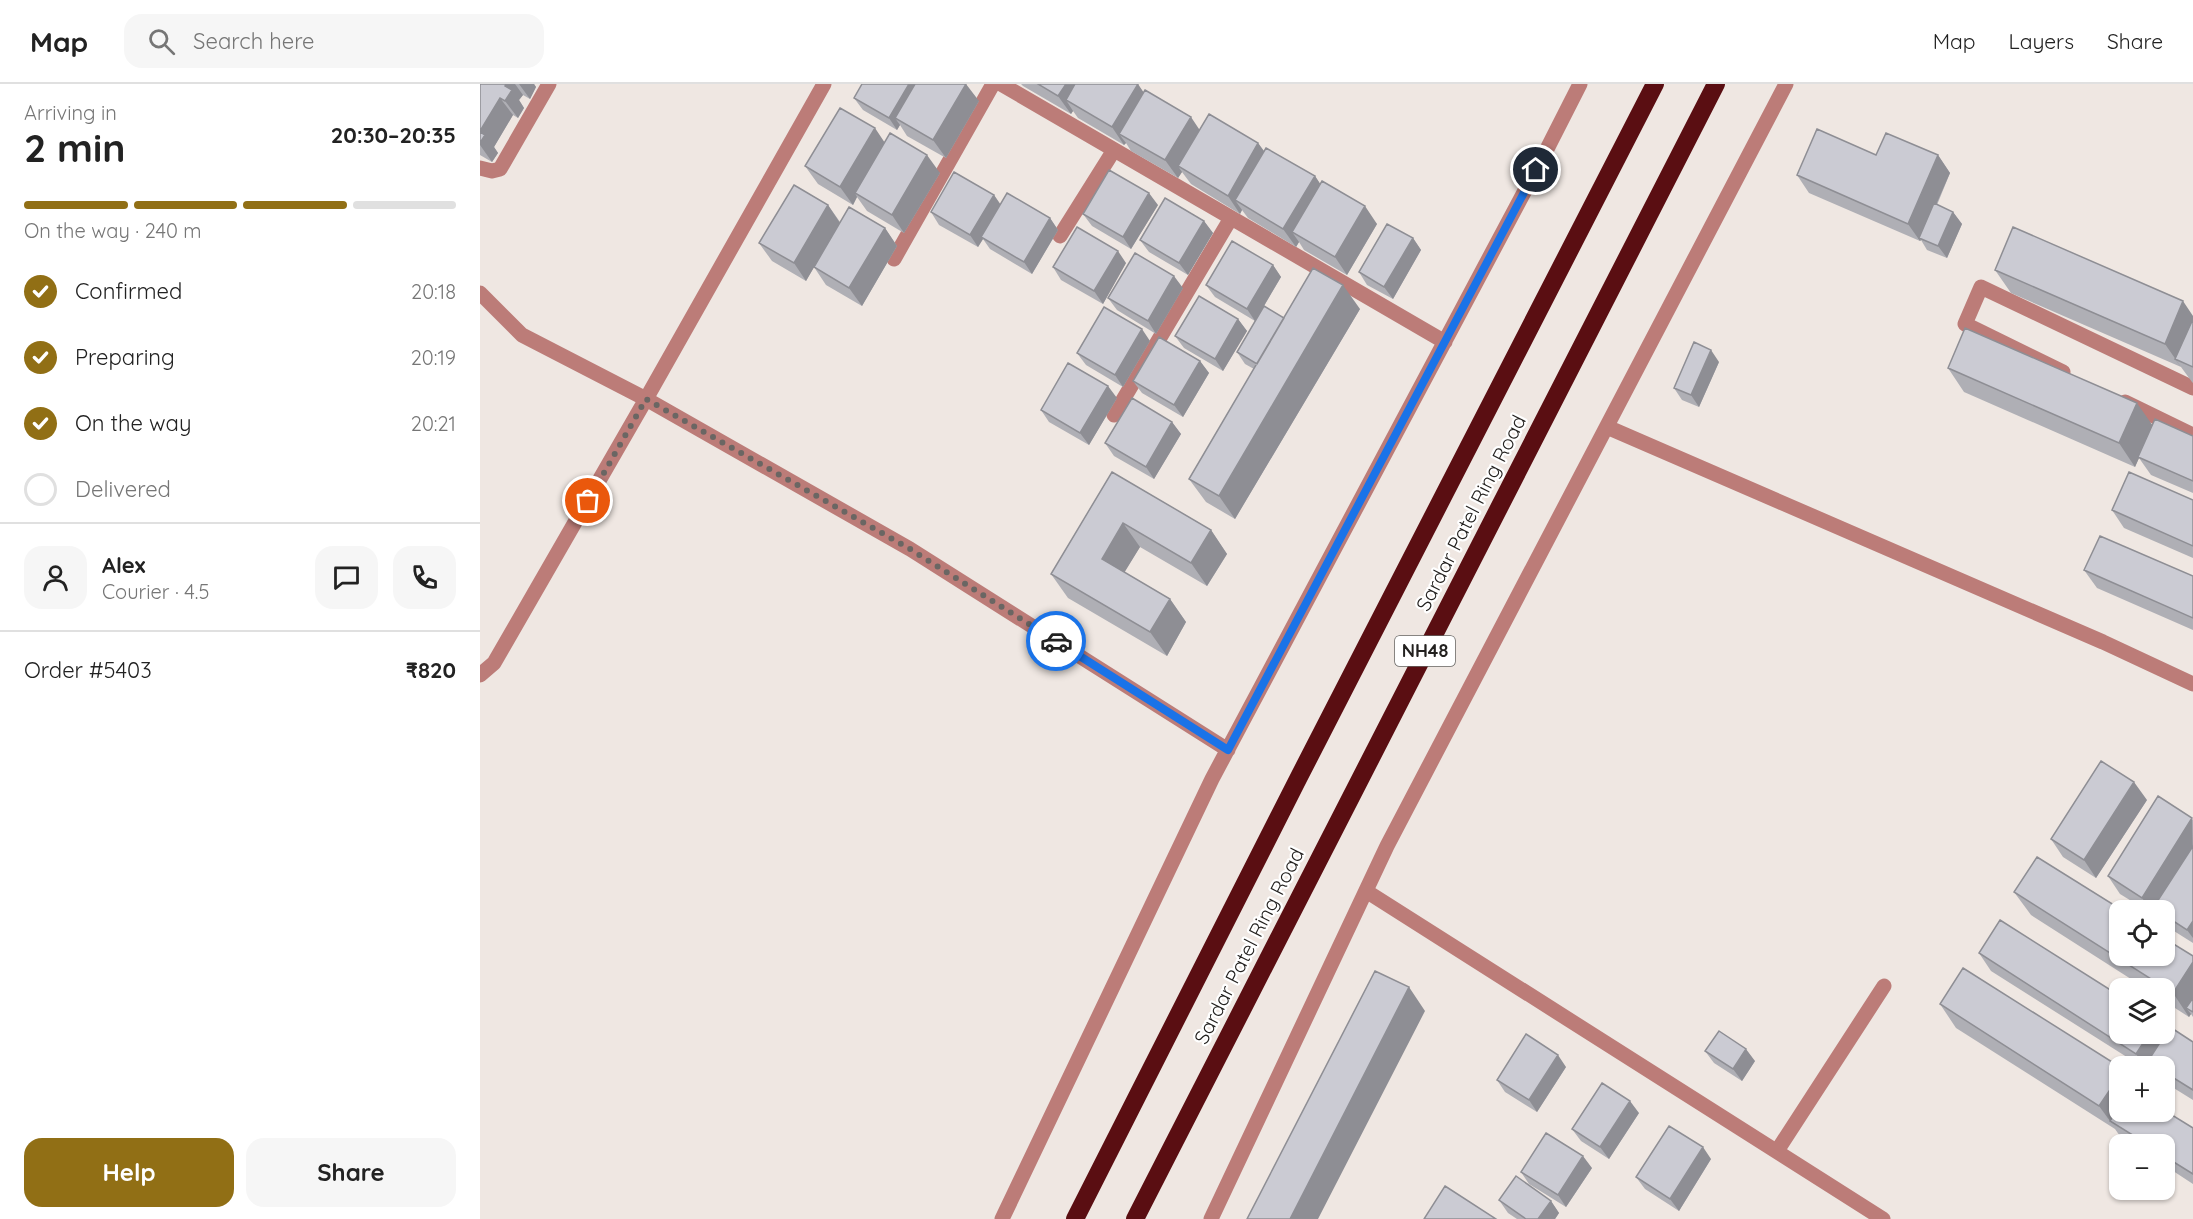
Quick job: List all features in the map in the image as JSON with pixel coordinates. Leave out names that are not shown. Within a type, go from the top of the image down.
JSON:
[{"type":"highway","name":"Sardar Patel Ring Road","points":[[1075,1219],[1293,788],[1655,84]]},
{"type":"highway","name":"Sardar Patel Ring Road","points":[[1135,1219],[1716,84]]},
{"type":"street","points":[[480,168],[492,171],[500,169],[549,84]]},
{"type":"street","points":[[480,675],[494,663],[824,84]]},
{"type":"street","points":[[894,259],[993,84]]},
{"type":"street","points":[[1001,84],[1445,342]]},
{"type":"street","points":[[1002,1219],[1228,750],[1580,84]]},
{"type":"street","points":[[1211,1219],[1387,846],[1786,84]]},
{"type":"street","points":[[1060,236],[1114,150]]},
{"type":"street","points":[[1114,415],[1231,218]]},
{"type":"street","points":[[2079,379],[1965,324],[1981,287],[2193,388]]},
{"type":"street","points":[[480,293],[522,335],[646,399],[910,549],[1228,750]]},
{"type":"street","points":[[2110,394],[2193,435]]},
{"type":"street","points":[[1607,427],[2103,642],[2193,684]]},
{"type":"street","points":[[1366,891],[1883,1219]]},
{"type":"street","points":[[1777,1151],[1884,986]]},
{"type":"building","points":[[480,84],[506,84],[505,86],[512,90],[505,101],[500,98],[480,131]]},
{"type":"building","points":[[862,84],[909,84],[889,118],[854,98]]},
{"type":"building","points":[[915,84],[966,84],[933,140],[895,118]]},
{"type":"building","points":[[1038,84],[1066,84],[1058,96]]},
{"type":"building","points":[[1075,84],[1138,84],[1112,127],[1066,100]]},
{"type":"building","points":[[1145,90],[1191,117],[1165,160],[1119,134]]},
{"type":"building","points":[[840,108],[875,128],[840,187],[805,166]]},
{"type":"building","points":[[1209,114],[1258,143],[1228,196],[1178,166]]},
{"type":"building","points":[[1817,129],[1876,155],[1886,133],[1938,155],[1908,224],[1797,175]]},
{"type":"building","points":[[480,132],[485,135],[480,143]]},
{"type":"building","points":[[890,133],[927,155],[892,215],[855,193]]},
{"type":"building","points":[[1266,148],[1315,176],[1283,229],[1235,200]]},
{"type":"building","points":[[1109,170],[1149,193],[1123,237],[1083,214]]},
{"type":"building","points":[[954,172],[994,195],[970,235],[931,212]]},
{"type":"building","points":[[1322,181],[1365,206],[1335,257],[1292,232]]},
{"type":"building","points":[[794,185],[828,205],[794,263],[759,243]]},
{"type":"building","points":[[1007,193],[1050,218],[1024,262],[981,237]]},
{"type":"building","points":[[1165,198],[1204,221],[1179,263],[1140,240]]},
{"type":"building","points":[[1934,203],[1953,212],[1938,246],[1919,238]]},
{"type":"building","points":[[849,207],[885,228],[849,288],[814,267]]},
{"type":"building","points":[[1387,224],[1413,238],[1384,287],[1359,272]]},
{"type":"building","points":[[1077,227],[1118,251],[1094,291],[1053,267]]},
{"type":"building","points":[[2013,227],[2183,301],[2165,344],[1995,270]]},
{"type":"building","points":[[1232,241],[1273,265],[1247,309],[1206,285]]},
{"type":"building","points":[[1135,253],[1174,276],[1148,321],[1108,298]]},
{"type":"building","points":[[1313,268],[1343,285],[1219,496],[1189,479]]},
{"type":"building","points":[[1199,296],[1238,319],[1215,359],[1175,336]]},
{"type":"building","points":[[1264,306],[1284,318],[1257,364],[1237,352]]},
{"type":"building","points":[[1104,307],[1142,329],[1115,375],[1077,353]]},
{"type":"building","points":[[2193,319],[2193,367],[2175,359]]},
{"type":"building","points":[[1965,328],[2137,403],[2119,443],[1948,368]]},
{"type":"building","points":[[1159,337],[1200,361],[1174,405],[1133,381]]},
{"type":"building","points":[[1694,342],[1711,350],[1691,395],[1674,388]]},
{"type":"building","points":[[1068,363],[1108,386],[1080,433],[1041,410]]},
{"type":"building","points":[[1132,398],[1172,422],[1146,467],[1105,443]]},
{"type":"building","points":[[2155,419],[2193,436],[2193,481],[2138,457]]},
{"type":"building","points":[[1112,472],[1211,530],[1191,563],[1123,523],[1102,559],[1170,599],[1150,632],[1051,574]]},
{"type":"building","points":[[2129,472],[2193,500],[2193,546],[2112,510]]},
{"type":"building","points":[[2100,536],[2193,576],[2193,618],[2084,570]]},
{"type":"building","points":[[2101,761],[2134,782],[2084,860],[2051,839]]},
{"type":"building","points":[[2158,796],[2192,818],[2142,898],[2108,876]]},
{"type":"building","points":[[2193,846],[2193,921],[2187,930],[2175,922],[2175,900],[2158,900]]},
{"type":"building","points":[[2037,857],[2109,902],[2109,952],[2014,892]]},
{"type":"building","points":[[2000,920],[2109,989],[2109,1037],[1979,953]]},
{"type":"building","points":[[2175,945],[2193,956],[2193,962],[2175,990],[2175,978],[2149,978],[2130,966],[2175,966]]},
{"type":"building","points":[[1963,968],[2109,1060],[2109,1091],[2099,1106],[1940,1004]]},
{"type":"building","points":[[1375,971],[1409,987],[1290,1219],[1247,1219]]},
{"type":"building","points":[[2193,998],[2193,1012],[2186,1008]]},
{"type":"building","points":[[2175,1030],[2193,1042],[2193,1090],[2175,1079],[2175,1056],[2151,1056],[2159,1044],[2175,1044]]},
{"type":"building","points":[[1719,1031],[1746,1049],[1733,1069],[1705,1051]]},
{"type":"building","points":[[1526,1034],[1558,1055],[1529,1100],[1497,1080]]},
{"type":"building","points":[[2120,1044],[2142,1044],[2136,1054]]},
{"type":"building","points":[[1602,1083],[1630,1101],[1600,1147],[1572,1129]]},
{"type":"building","points":[[2175,1117],[2193,1128],[2193,1174],[2175,1163],[2175,1134],[2131,1134],[2112,1122],[2175,1122]]},
{"type":"building","points":[[1669,1126],[1703,1147],[1670,1199],[1636,1177]]},
{"type":"building","points":[[1546,1133],[1583,1156],[1558,1195],[1521,1172]]},
{"type":"building","points":[[1516,1176],[1551,1201],[1538,1219],[1526,1219],[1499,1200]]},
{"type":"building","points":[[1445,1186],[1496,1219],[1424,1219]]},
{"type":"way so far","points":[[588,501],[646,399],[910,549],[1056,641]]},
{"type":"route","points":[[1056,641],[1228,750],[1536,170]]}]
